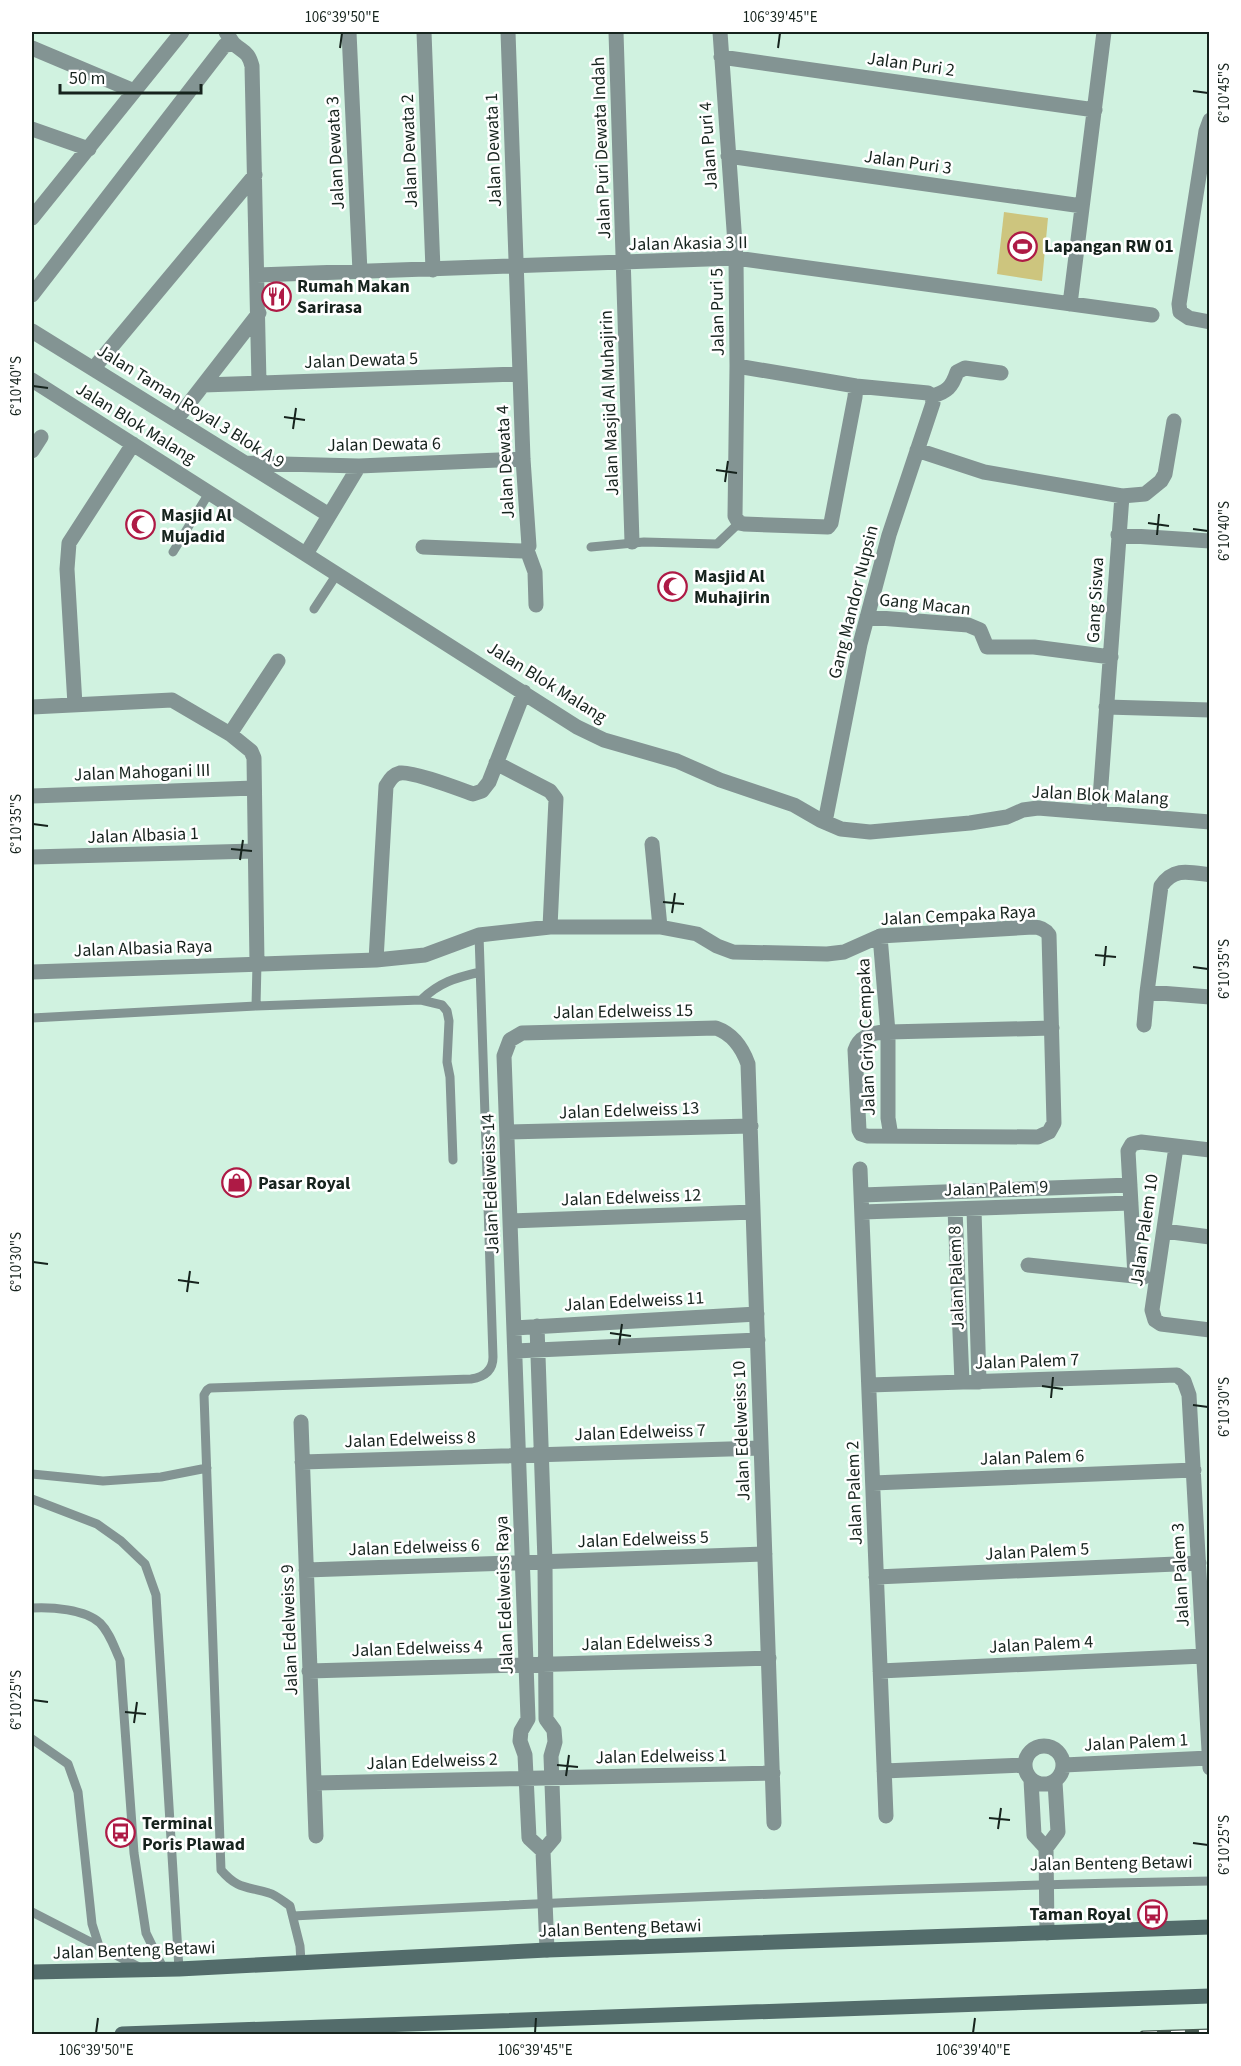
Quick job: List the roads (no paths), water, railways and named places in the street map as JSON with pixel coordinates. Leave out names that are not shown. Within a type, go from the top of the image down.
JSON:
[{"type":"main road","name":"Jalan Benteng Betawi","points":[[32,1972],[171,1969],[547,1950],[1209,1927]]},
{"type":"main road","points":[[122,2034],[1209,1996]]},
{"type":"street","points":[[33,215],[182,32]]},
{"type":"street","name":"Jalan Dewata 3","points":[[349,32],[360,272]]},
{"type":"street","name":"Jalan Dewata 2","points":[[424,32],[433,270]]},
{"type":"street","name":"Jalan Dewata 1","points":[[508,32],[517,267]]},
{"type":"street","name":"Jalan Puri Dewata Indah","points":[[616,32],[624,263]]},
{"type":"street","name":"Jalan Puri 4","points":[[720,32],[735,258]]},
{"type":"street","points":[[1070,304],[1104,32]]},
{"type":"street","points":[[32,296],[229,38],[242,48],[252,66],[259,383]]},
{"type":"street","points":[[32,48],[134,91]]},
{"type":"street","name":"Jalan Puri 2","points":[[721,57],[1095,110]]},
{"type":"street","points":[[1208,128],[1179,304],[1180,312],[1190,318],[1209,322]]},
{"type":"street","points":[[32,129],[89,149]]},
{"type":"street","name":"Jalan Puri 3","points":[[728,156],[1082,206]]},
{"type":"street","points":[[93,369],[255,175]]},
{"type":"street","name":"Jalan Akasia 3 II","points":[[257,275],[735,258],[1152,315]]},
{"type":"street","name":"Jalan Puri 5","points":[[735,258],[737,519]]},
{"type":"street","name":"Jalan Masjid Al Muhajirin","points":[[624,263],[632,542]]},
{"type":"street","name":"Jalan Dewata 4","points":[[517,267],[523,459],[529,546],[527,550],[535,572],[536,605]]},
{"type":"street","points":[[176,420],[259,314]]},
{"type":"street","name":"Jalan Taman Royal 3 Blok A 9","points":[[32,331],[329,515]]},
{"type":"street","points":[[737,366],[856,386],[928,393],[932,396],[946,392],[957,372],[965,368],[1001,373]]},
{"type":"street","name":"Jalan Dewata 5","points":[[203,385],[520,374]]},
{"type":"street","name":"Jalan Blok Malang","points":[[32,380],[577,727],[604,740],[677,761],[720,780],[794,805],[841,829],[870,832],[992,820],[1023,810],[1038,808],[1209,822]]},
{"type":"street","points":[[737,519],[744,524],[828,527],[831,523],[856,386]]},
{"type":"street","name":"Gang Mandor Nupsin","points":[[825,822],[844,720],[867,617],[889,535],[933,403],[932,396]]},
{"type":"street","points":[[917,450],[984,472],[1122,496],[1145,494],[1161,481],[1165,474],[1174,421]]},
{"type":"street","points":[[32,451],[41,437]]},
{"type":"street","points":[[75,705],[67,569],[69,543],[133,444]]},
{"type":"street","name":"Jalan Dewata 6","points":[[246,463],[359,466],[523,459]]},
{"type":"street","points":[[306,554],[359,466]]},
{"type":"street","name":"Gang Siswa","points":[[1099,812],[1122,496]]},
{"type":"street","points":[[1118,535],[1209,541]]},
{"type":"street","points":[[423,547],[527,550]]},
{"type":"street","name":"Gang Macan","points":[[867,617],[968,625],[980,630],[987,647],[1034,647],[1111,657]]},
{"type":"street","points":[[236,739],[278,661]]},
{"type":"street","points":[[376,960],[386,786],[391,777],[400,773],[473,794],[482,791],[489,782],[524,692]]},
{"type":"street","points":[[32,707],[168,699],[175,701],[236,739],[253,754],[257,963]]},
{"type":"street","points":[[1106,707],[1209,710]]},
{"type":"street","points":[[496,763],[550,791],[556,799],[550,927]]},
{"type":"street","name":"Jalan Mahogani III","points":[[32,796],[254,788]]},
{"type":"street","points":[[652,844],[660,927]]},
{"type":"street","name":"Jalan Albasia 1","points":[[32,857],[255,851]]},
{"type":"street","points":[[1144,1025],[1161,886],[1167,877],[1179,872],[1209,874]]},
{"type":"street","name":"Jalan Cempaka Raya","points":[[257,963],[376,960],[425,955],[479,935],[550,927],[660,927],[697,934],[733,952],[827,954],[844,952],[880,936],[1042,928],[1049,935],[1054,1122],[1052,1128],[1044,1136],[867,1136],[861,1134],[855,1050],[860,1040],[866,1036],[875,1032],[888,1032]]},
{"type":"street","name":"Jalan Griya Cempaka","points":[[880,936],[888,1032],[888,1118],[891,1136]]},
{"type":"street","name":"Jalan Albasia Raya","points":[[32,972],[257,963]]},
{"type":"street","points":[[1147,992],[1209,997]]},
{"type":"street","name":"Jalan Edelweiss 15","points":[[510,1040],[522,1033],[716,1028],[727,1032],[736,1041]]},
{"type":"street","points":[[888,1032],[1052,1028]]},
{"type":"street","name":"Jalan Edelweiss 14","points":[[510,1040],[504,1056],[514,1328]]},
{"type":"street","name":"Jalan Edelweiss 10","points":[[736,1041],[744,1051],[748,1064],[774,1823]]},
{"type":"street","name":"Jalan Edelweiss 13","points":[[508,1132],[750,1126]]},
{"type":"street","name":"Jalan Palem 10","points":[[1135,1276],[1128,1151],[1132,1144],[1141,1142],[1176,1147],[1152,1310],[1155,1320],[1161,1324],[1209,1330]]},
{"type":"street","points":[[1176,1147],[1209,1150]]},
{"type":"street","name":"Jalan Palem 2","points":[[860,1169],[886,1816]]},
{"type":"street","name":"Jalan Palem 9","points":[[862,1195],[1130,1185]]},
{"type":"street","name":"Jalan Palem 9","points":[[862,1212],[1131,1203]]},
{"type":"street","name":"Jalan Palem 8","points":[[955,1209],[962,1382]]},
{"type":"street","name":"Jalan Palem 8","points":[[974,1209],[979,1382]]},
{"type":"street","name":"Jalan Edelweiss 12","points":[[510,1221],[753,1212]]},
{"type":"street","points":[[1164,1231],[1209,1237]]},
{"type":"street","points":[[1028,1265],[1157,1278]]},
{"type":"street","name":"Jalan Edelweiss 11","points":[[514,1328],[757,1314]]},
{"type":"street","points":[[537,1326],[546,1719],[554,1730],[555,1742],[551,1756],[554,1838],[543,1851],[547,1950]]},
{"type":"street","name":"Jalan Edelweiss Raya","points":[[514,1328],[528,1719],[521,1731],[520,1741],[525,1755],[529,1838],[543,1851]]},
{"type":"street","points":[[514,1351],[758,1340]]},
{"type":"street","name":"Jalan Palem 7","points":[[869,1385],[1177,1375],[1184,1381]]},
{"type":"street","name":"Jalan Palem 3","points":[[1184,1381],[1189,1395],[1194,1470],[1209,1768]]},
{"type":"street","name":"Jalan Edelweiss 9","points":[[301,1422],[316,1836]]},
{"type":"street","name":"Jalan Edelweiss 7","points":[[519,1455],[761,1448]]},
{"type":"street","name":"Jalan Edelweiss 8","points":[[302,1462],[519,1455]]},
{"type":"street","name":"Jalan Palem 6","points":[[873,1483],[1194,1470]]},
{"type":"street","name":"Jalan Edelweiss 5","points":[[523,1563],[765,1554]]},
{"type":"street","name":"Jalan Edelweiss 6","points":[[306,1570],[523,1563]]},
{"type":"street","name":"Jalan Palem 5","points":[[876,1577],[1198,1563]]},
{"type":"street","name":"Jalan Palem 4","points":[[880,1671],[1203,1656]]},
{"type":"street","name":"Jalan Edelweiss 3","points":[[526,1665],[769,1658]]},
{"type":"street","name":"Jalan Edelweiss 4","points":[[309,1671],[526,1665]]},
{"type":"street","points":[[1044,1745],[1054,1748],[1061,1755],[1064,1765],[1062,1774],[1055,1782],[1047,1785],[1031,1780],[1024,1765],[1027,1755],[1035,1748],[1044,1745]]},
{"type":"street","name":"Jalan Palem 1","points":[[1064,1765],[1209,1758]]},
{"type":"street","points":[[884,1771],[1024,1765]]},
{"type":"street","name":"Jalan Edelweiss 1","points":[[551,1777],[773,1773]]},
{"type":"street","name":"Jalan Edelweiss 2","points":[[315,1784],[551,1777]]},
{"type":"street","points":[[1031,1780],[1034,1834],[1046,1848]]},
{"type":"street","points":[[1047,1933],[1046,1848],[1058,1832],[1055,1782]]},
{"type":"lane","points":[[173,552],[209,493]]},
{"type":"lane","points":[[591,547],[632,542],[717,544],[737,519]]},
{"type":"lane","points":[[314,609],[337,574]]},
{"type":"lane","points":[[301,1962],[290,1906],[272,1893],[243,1887],[230,1881],[221,1870],[204,1395],[210,1388],[471,1379],[486,1374],[490,1369],[493,1361],[479,935]]},
{"type":"lane","points":[[256,1006],[257,963]]},
{"type":"lane","points":[[421,1000],[450,979],[480,972]]},
{"type":"lane","points":[[32,1018],[421,1000],[442,1005],[447,1011],[449,1021],[447,1062],[450,1077],[453,1160]]},
{"type":"lane","points":[[32,1474],[103,1481],[161,1477],[207,1468]]},
{"type":"lane","points":[[32,1499],[97,1524],[121,1541],[145,1564],[156,1595],[171,1969]]},
{"type":"lane","points":[[32,1608],[76,1611],[98,1621],[110,1635],[120,1660],[134,1853],[146,1933],[171,1969]]},
{"type":"lane","points":[[32,1739],[68,1764],[78,1792],[92,1924],[99,1946]]},
{"type":"lane","name":"Jalan Benteng Betawi","points":[[293,1916],[544,1903],[1047,1884],[1209,1881]]},
{"type":"lane","points":[[32,1912],[144,1970]]},
{"type":"railway","points":[[1143,2034],[1210,2032]]},
{"type":"place","name":"Lapangan RW 01","points":[[1023,246]]},
{"type":"place","name":"Rumah Makan Sarirasa","points":[[276,296]]},
{"type":"place","name":"Masjid Al Mujadid","points":[[140,525]]},
{"type":"place","name":"Masjid Al Muhajirin","points":[[673,586]]},
{"type":"place","name":"Pasar Royal","points":[[237,1183]]},
{"type":"place","name":"Terminal Poris Plawad","points":[[121,1833]]},
{"type":"place","name":"Taman Royal","points":[[1152,1914]]}]
